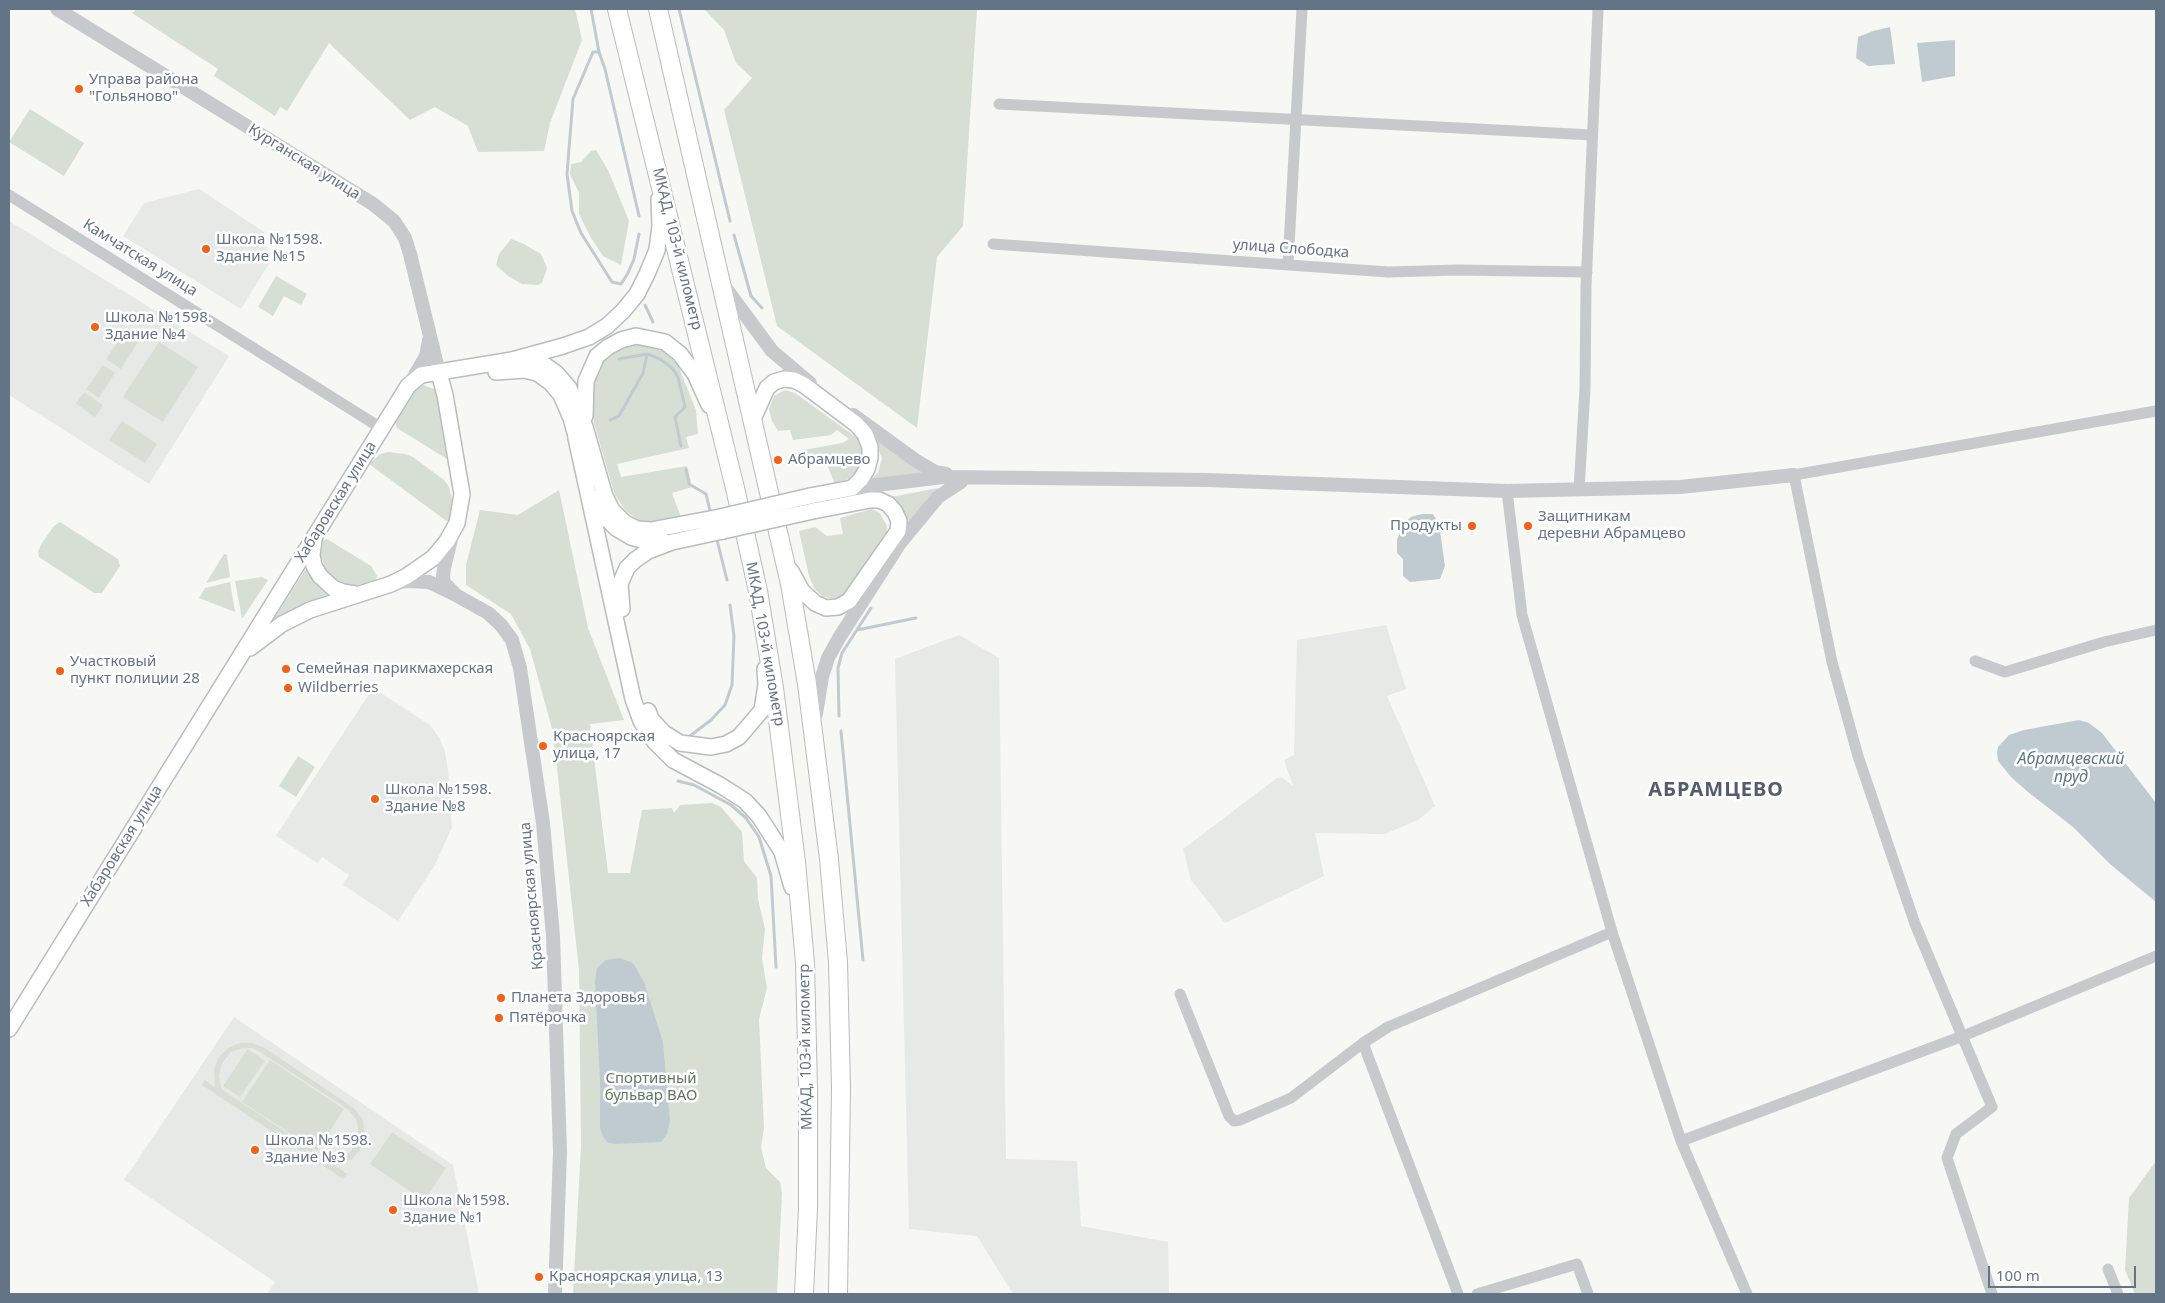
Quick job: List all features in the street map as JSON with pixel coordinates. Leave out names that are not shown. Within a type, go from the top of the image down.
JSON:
[{"type":"highway","name":"МКАД, 103-й километр","points":[[617,9],[735,488],[758,591],[786,774],[805,964],[808,1208],[804,1294]]},
{"type":"highway","points":[[658,9],[790,584],[814,735],[829,859],[838,962],[841,1088],[838,1294]]},
{"type":"main road","points":[[408,386],[421,375],[512,360],[589,337],[607,326],[623,311],[637,294],[657,250],[660,226],[659,192],[645,121]]},
{"type":"main road","points":[[672,542],[645,541],[631,537],[616,528],[604,515],[593,498],[581,433],[586,380],[597,356],[621,340],[636,336],[665,342],[680,354],[695,374],[708,402],[735,488]]},
{"type":"main road","points":[[512,360],[528,359],[542,363],[556,373],[572,394],[633,700],[641,721],[655,742],[673,760],[720,784],[744,801],[772,834],[782,852],[790,875],[805,964]]},
{"type":"main road","points":[[445,395],[453,381],[468,374],[524,370],[537,373],[550,382],[561,396],[581,433],[612,510],[625,523],[637,529],[652,530],[722,524],[814,511],[854,496],[867,469],[870,447],[865,434],[856,424],[804,385],[794,380],[784,379],[774,382],[762,396],[753,419]]},
{"type":"main road","name":"Курганская улица","points":[[439,373],[445,395]]},
{"type":"main road","name":"Хабаровская улица","points":[[9,1029],[408,386]]},
{"type":"main road","name":"Хабаровская улица","points":[[235,664],[253,645],[282,624],[310,610],[391,584],[407,576],[433,558],[453,531],[460,514],[462,494],[445,395]]},
{"type":"main road","points":[[758,591],[766,685],[762,710],[739,737],[726,744],[711,747],[680,743],[664,733],[651,719],[642,697],[620,600],[620,584],[628,568],[648,551],[722,524],[810,496],[854,496],[879,500],[888,504],[895,512],[899,521],[898,531],[849,600],[838,607],[826,608],[815,603],[802,592],[793,578],[781,544]]},
{"type":"main road","points":[[316,534],[312,544],[312,555],[314,566],[320,576],[333,588],[343,592],[362,593]]},
{"type":"street","name":"Курганская улица","points":[[57,9],[386,214],[394,221],[405,238],[439,373]]},
{"type":"street","points":[[1288,264],[1302,9]]},
{"type":"street","points":[[1579,490],[1585,389],[1587,272],[1598,9]]},
{"type":"street","points":[[999,104],[1592,135]]},
{"type":"street","name":"Камчатская улица","points":[[9,195],[382,428]]},
{"type":"street","name":"улица Слободка","points":[[993,244],[1388,272],[1457,270],[1587,272]]},
{"type":"street","points":[[721,282],[772,352],[794,372],[915,460],[934,472],[960,480]]},
{"type":"street","name":"Хабаровская улица","points":[[408,386],[426,356],[430,337]]},
{"type":"street","points":[[854,496],[960,480],[988,478],[1199,480],[1507,492],[1680,487],[1794,474],[2156,411]]},
{"type":"street","points":[[1794,474],[1832,662],[1858,756],[1915,924],[1992,1107],[1956,1134],[1947,1158],[1992,1294]]},
{"type":"street","points":[[814,735],[817,697],[822,677],[828,658],[839,638],[900,543],[938,497],[960,480]]},
{"type":"street","points":[[1507,492],[1522,615],[1612,932],[1681,1141],[1747,1294]]},
{"type":"street","points":[[453,531],[443,577],[444,583],[454,594]]},
{"type":"street","name":"Красноярская улица","points":[[391,584],[419,581],[429,582],[488,613],[501,625],[512,640],[520,668],[528,715],[549,880],[556,988],[560,1152],[555,1294]]},
{"type":"street","points":[[1975,660],[2005,672],[2104,642],[2156,630]]},
{"type":"street","points":[[1180,994],[1229,1116],[1234,1121],[1291,1098],[1363,1043],[1401,1021],[1612,932]]},
{"type":"street","points":[[1681,1141],[1963,1036],[2156,956]]},
{"type":"street","points":[[1363,1043],[1458,1294]]},
{"type":"street","points":[[1477,1294],[1578,1264],[1588,1294]]},
{"type":"street","points":[[2108,1270],[2118,1294]]},
{"type":"shaded area","name":"Школа №1598. Здание №15","points":[[199,189],[264,232],[270,262],[241,309],[123,236],[144,203]]},
{"type":"shaded area","name":"Школа №1598. Здание №4","points":[[9,221],[229,356],[149,484],[9,395]]},
{"type":"shaded area","points":[[1386,625],[1406,689],[1387,696],[1435,806],[1418,820],[1385,834],[1315,833],[1324,876],[1225,923],[1191,880],[1183,849],[1277,778],[1282,778],[1293,786],[1284,760],[1294,755],[1297,640]]},
{"type":"shaded area","points":[[959,635],[999,658],[1006,1159],[1077,1161],[1081,1226],[1168,1242],[1169,1294],[1013,1294],[977,1236],[909,1229],[895,659]]},
{"type":"shaded area","name":"Школа №1598. Здание №8","points":[[373,688],[430,725],[440,739],[445,752],[448,770],[452,827],[435,865],[398,921],[343,885],[349,875],[322,857],[317,863],[276,836]]},
{"type":"shaded area","name":"Школа №1598. Здание №3","points":[[234,1017],[453,1165],[479,1294],[267,1294],[275,1282],[124,1180]]},
{"type":"green space","points":[[137,9],[575,9],[582,40],[550,123],[544,151],[478,152],[468,126],[435,107],[410,120],[329,43],[287,111],[280,107],[275,116],[214,76],[218,69],[132,13]]},
{"type":"green space","points":[[704,9],[977,9],[963,226],[937,257],[917,428],[777,326],[724,110],[752,78],[736,63],[724,30]]},
{"type":"green space","points":[[30,109],[84,143],[64,176],[9,142]]},
{"type":"green space","points":[[596,150],[608,170],[629,221],[621,265],[603,256],[591,238],[579,214],[579,193],[570,174],[571,164],[581,162],[591,151]]},
{"type":"green space","points":[[511,239],[541,254],[547,268],[542,283],[538,285],[522,284],[508,276],[496,265],[499,254]]},
{"type":"green space","points":[[276,276],[307,294],[301,305],[284,296],[273,316],[258,307]]},
{"type":"green space","points":[[126,330],[140,339],[121,369],[106,359]]},
{"type":"green space","points":[[159,342],[198,367],[163,422],[123,397]]},
{"type":"green space","points":[[629,344],[648,345],[665,351],[678,365],[696,410],[698,434],[686,437],[689,448],[617,464],[621,477],[687,466],[692,487],[672,493],[681,517],[661,521],[639,521],[626,511],[615,495],[594,423],[591,396],[595,376],[600,364],[611,351]]},
{"type":"green space","points":[[103,365],[115,373],[99,398],[86,389]]},
{"type":"green space","points":[[423,385],[434,389],[437,393],[450,457],[447,459],[397,428],[395,422],[413,391]]},
{"type":"green space","points":[[785,390],[795,393],[857,438],[865,450],[863,466],[857,476],[835,484],[826,462],[802,467],[798,451],[842,443],[849,439],[837,430],[831,435],[793,440],[790,430],[778,431],[772,421],[769,409],[774,396]]},
{"type":"green space","points":[[84,392],[103,405],[95,417],[76,404]]},
{"type":"green space","points":[[122,421],[157,444],[145,463],[109,440]]},
{"type":"green space","points":[[872,435],[929,474],[870,481],[878,472],[882,458]]},
{"type":"green space","points":[[388,452],[413,457],[444,480],[449,487],[453,503],[451,518],[448,521],[369,464],[380,454]]},
{"type":"green space","points":[[938,488],[914,516],[907,528],[905,516],[900,505],[891,497]]},
{"type":"green space","name":"Спортивный бульвар ВАО","points":[[559,490],[588,628],[624,720],[590,724],[608,873],[630,873],[642,810],[672,808],[674,813],[680,805],[712,803],[721,807],[742,832],[744,861],[757,878],[758,899],[765,929],[762,958],[767,988],[759,1019],[764,1128],[761,1147],[766,1168],[780,1182],[782,1193],[777,1294],[573,1294],[581,1146],[579,970],[553,732],[530,649],[511,614],[466,585],[466,565],[480,510],[518,515]]},
{"type":"green space","points":[[872,509],[880,513],[887,526],[887,539],[847,593],[836,599],[824,597],[815,590],[809,576],[799,531],[815,527],[827,536],[843,534],[840,518]]},
{"type":"green space","points":[[60,522],[118,559],[120,566],[102,593],[94,593],[39,557],[38,551],[42,543],[54,526]]},
{"type":"green space","points":[[327,539],[371,566],[377,576],[375,582],[351,586],[343,584],[331,576],[326,570],[320,554],[323,540]]},
{"type":"green space","points":[[224,554],[227,555],[230,577],[206,583]]},
{"type":"green space","points":[[307,567],[328,594],[273,624],[272,622]]},
{"type":"green space","points":[[262,577],[268,580],[242,619],[235,581]]},
{"type":"green space","points":[[230,582],[235,612],[199,598],[205,588]]},
{"type":"green space","points":[[298,756],[315,767],[296,797],[279,786]]},
{"type":"green space","points":[[240,1043],[252,1043],[265,1048],[355,1109],[363,1120],[365,1136],[360,1150],[352,1159],[336,1166],[347,1174],[343,1179],[202,1085],[205,1080],[215,1087],[214,1070],[218,1058],[228,1048]],"holes":[[[243,1048],[253,1048],[349,1110],[357,1121],[358,1129],[357,1142],[350,1152],[340,1157],[325,1158],[221,1089],[219,1076],[222,1063],[231,1052]]]},
{"type":"green space","points":[[248,1049],[265,1061],[240,1097],[223,1086]]},
{"type":"green space","points":[[270,1060],[344,1109],[317,1151],[242,1102]]},
{"type":"green space","points":[[392,1132],[446,1168],[424,1201],[370,1164]]},
{"type":"green space","points":[[2156,1161],[2156,1294],[2135,1294],[2125,1270],[2129,1198]]},
{"type":"water","points":[[1890,27],[1895,64],[1868,66],[1856,58],[1858,37]]},
{"type":"water","points":[[1955,40],[1955,76],[1922,82],[1917,43]]},
{"type":"water","points":[[1433,514],[1439,524],[1445,566],[1440,579],[1410,582],[1403,576],[1403,559],[1397,553],[1397,540],[1403,524],[1411,517]]},
{"type":"water","name":"Абрамцевский пруд","points":[[2079,720],[2089,723],[2102,733],[2156,803],[2156,902],[2110,864],[2073,827],[2011,777],[1998,761],[1998,747],[2009,735],[2024,730]]},
{"type":"water","points":[[620,958],[633,963],[644,982],[663,1042],[670,1121],[667,1134],[661,1142],[615,1144],[607,1142],[602,1135],[600,1127],[600,1082],[595,981],[597,968],[606,960]]},
{"type":"waterway","points":[[591,9],[599,52],[605,69],[639,216]]},
{"type":"waterway","points":[[679,9],[730,221]]},
{"type":"waterway","points":[[599,52],[593,52],[573,99],[567,174],[572,211],[581,233],[612,282],[621,284],[628,273],[634,259],[639,234]]},
{"type":"waterway","points":[[734,235],[751,296],[762,308]]},
{"type":"waterway","points":[[645,305],[653,322]]},
{"type":"waterway","points":[[619,359],[647,354],[660,359],[672,368],[678,377],[685,407],[675,417],[681,446]]},
{"type":"waterway","points":[[610,420],[619,416],[643,373],[647,354]]},
{"type":"waterway","points":[[686,469],[689,484],[706,494],[711,515]]},
{"type":"waterway","points":[[716,536],[727,580]]},
{"type":"waterway","points":[[690,736],[711,720],[725,705],[732,685],[734,636],[730,605]]},
{"type":"waterway","points":[[839,716],[838,668],[842,653],[871,608]]},
{"type":"waterway","points":[[857,630],[916,618]]},
{"type":"waterway","points":[[841,731],[863,960]]},
{"type":"waterway","points":[[678,781],[694,785],[731,805],[746,818],[759,837],[771,876],[776,967]]},
{"type":"place","name":"Управа района \"Гольяново\"","points":[[79,89]]},
{"type":"place","name":"Школа №1598. Здание №15","points":[[206,249]]},
{"type":"place","name":"Школа №1598. Здание №4","points":[[95,327]]},
{"type":"place","name":"Абрамцево","points":[[778,460]]},
{"type":"place","name":"Продукты","points":[[1472,526]]},
{"type":"place","name":"Защитникам деревни Абрамцево","points":[[1528,526]]},
{"type":"place","name":"Семейная парикмахерская","points":[[286,669]]},
{"type":"place","name":"Участковый пункт полиции 28","points":[[60,671]]},
{"type":"place","name":"Wildberries","points":[[288,688]]},
{"type":"place","name":"Красноярская улица, 17","points":[[543,746]]},
{"type":"place","name":"Школа №1598. Здание №8","points":[[375,799]]},
{"type":"place","name":"Планета Здоровья","points":[[501,998]]},
{"type":"place","name":"Пятёрочка","points":[[499,1018]]},
{"type":"place","name":"Школа №1598. Здание №3","points":[[255,1150]]},
{"type":"place","name":"Школа №1598. Здание №1","points":[[393,1210]]},
{"type":"place","name":"Красноярская улица, 13","points":[[539,1277]]},
{"type":"district","name":"АБРАМЦЕВО","points":[[1716,790]]}]
